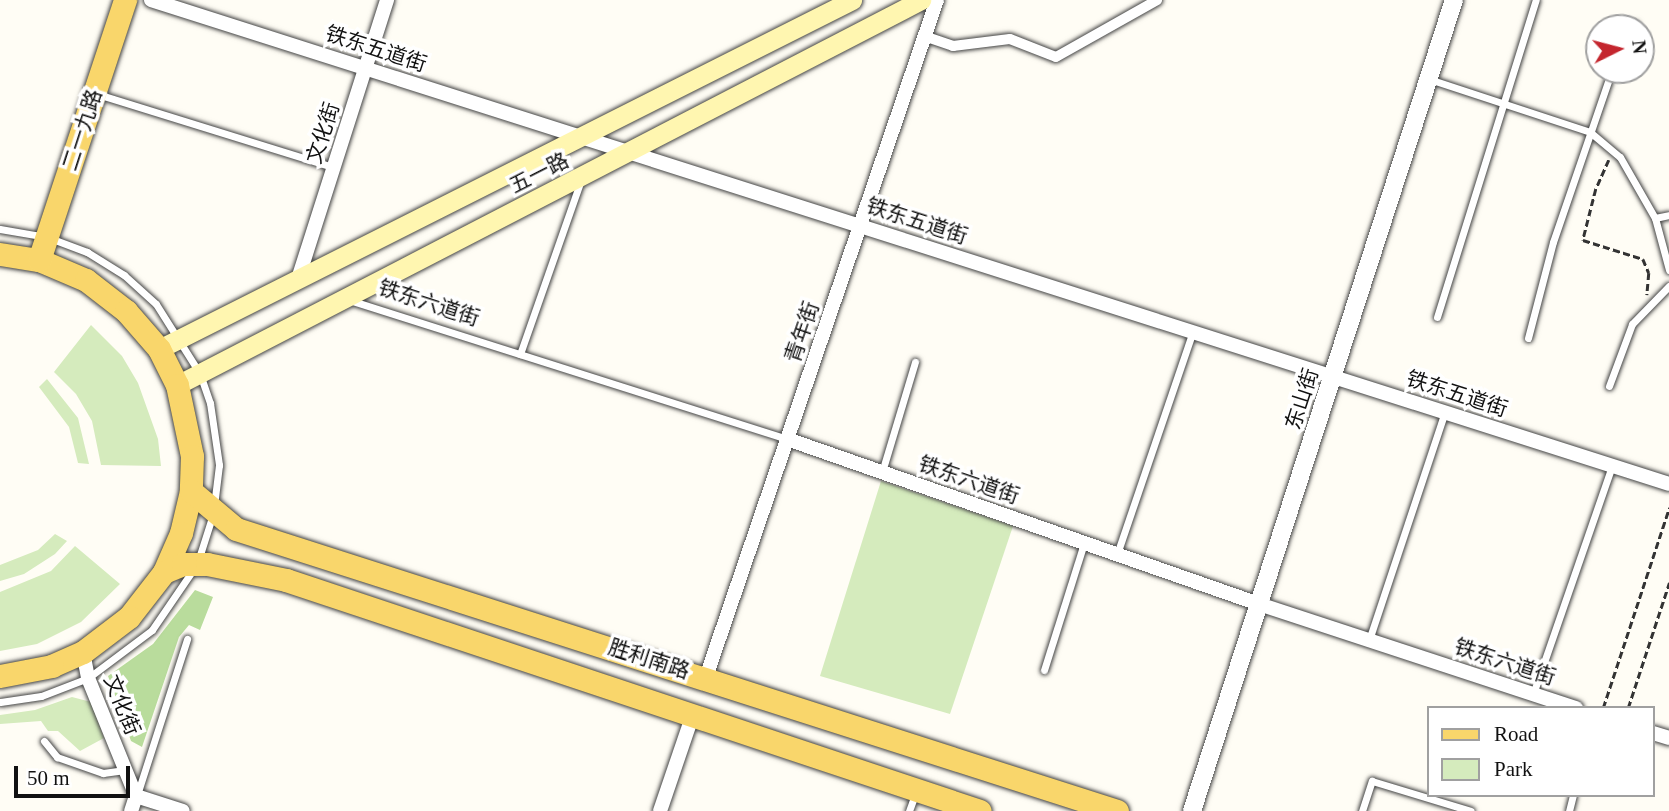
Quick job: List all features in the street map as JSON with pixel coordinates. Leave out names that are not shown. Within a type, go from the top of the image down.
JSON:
[{"type":"main road","name":"二一九路","points":[[40,260],[125,0]]},
{"type":"main road","name":"五一路","points":[[159,349],[852,0]]},
{"type":"main road","name":"五一路","points":[[177,386],[921,0]]},
{"type":"main road","points":[[0,254],[40,260],[86,280],[126,311],[159,349],[177,386],[192,456],[191,491],[181,533],[164,572],[129,617],[83,652],[52,666],[0,677]]},
{"type":"main road","name":"胜利南路","points":[[191,491],[214,514],[236,529],[706,677],[1116,811]]},
{"type":"main road","points":[[283,544],[262,544],[252,556],[261,570],[286,580]]},
{"type":"main road","name":"胜利南路","points":[[164,572],[197,564],[286,580],[692,717],[913,800],[980,811]]},
{"type":"street","name":"铁东五道街","points":[[151,0],[1669,484]]},
{"type":"street","name":"文化街","points":[[298,279],[387,0]]},
{"type":"street","name":"青年街","points":[[706,677],[937,0]]},
{"type":"street","points":[[924,36],[953,46],[1010,39],[1056,57],[1157,0]]},
{"type":"street","name":"东山街","points":[[1192,811],[1454,0]]},
{"type":"street","name":"铁东六道街","points":[[788,439],[1259,604],[1570,706]]},
{"type":"street","name":"文化街","points":[[83,652],[88,678],[136,796]]},
{"type":"street","points":[[660,811],[692,717]]},
{"type":"street","points":[[131,811],[136,796],[183,811]]},
{"type":"lane","points":[[1437,317],[1536,0]]},
{"type":"lane","points":[[1429,79],[1590,132],[1613,151],[1655,218],[1669,271]]},
{"type":"lane","points":[[1528,338],[1553,242],[1607,84]]},
{"type":"lane","points":[[94,94],[334,167]]},
{"type":"lane","points":[[520,354],[582,176]]},
{"type":"lane","points":[[1655,218],[1669,215]]},
{"type":"lane","points":[[0,229],[47,237],[87,252],[124,275],[156,304],[182,338],[200,373],[216,433],[214,514],[197,564],[178,599],[152,630],[88,678],[41,696],[0,702]]},
{"type":"lane","points":[[1609,386],[1632,324],[1669,286]]},
{"type":"lane","name":"铁东六道街","points":[[345,298],[788,439]]},
{"type":"lane","points":[[1117,554],[1193,331]]},
{"type":"lane","points":[[882,472],[915,362]]},
{"type":"lane","points":[[1369,640],[1446,412]]},
{"type":"lane","points":[[1533,694],[1612,466]]},
{"type":"lane","points":[[1044,670],[1085,543]]},
{"type":"lane","points":[[136,796],[187,639]]},
{"type":"lane","points":[[44,741],[57,757],[103,773],[126,770]]},
{"type":"lane","points":[[1362,811],[1372,781],[1471,811]]},
{"type":"path","points":[[1613,151],[1596,189],[1583,240],[1643,259],[1648,264],[1648,300],[1654,304]]},
{"type":"path","points":[[1604,706],[1669,508]]},
{"type":"path","points":[[1629,706],[1669,583]]},
{"type":"green space","points":[[91,325],[122,356],[138,383],[158,439],[161,466],[101,465],[92,421],[76,394],[54,372]]},
{"type":"green space","points":[[47,379],[78,418],[89,464],[78,463],[69,427],[39,387]]},
{"type":"green space","points":[[881,481],[1013,526],[950,714],[820,676]]},
{"type":"green space","points":[[55,534],[67,541],[55,554],[24,574],[0,581],[0,565],[38,550]]},
{"type":"green space","points":[[75,546],[120,584],[81,622],[37,644],[0,651],[0,592],[51,571]]},
{"type":"green space","points":[[195,590],[213,597],[200,630],[189,625],[179,637],[142,747],[131,741],[108,676],[153,644]]},
{"type":"green space","points":[[72,697],[91,702],[104,738],[80,751],[58,731],[48,731],[41,721],[0,724],[0,715],[35,710]]}]
